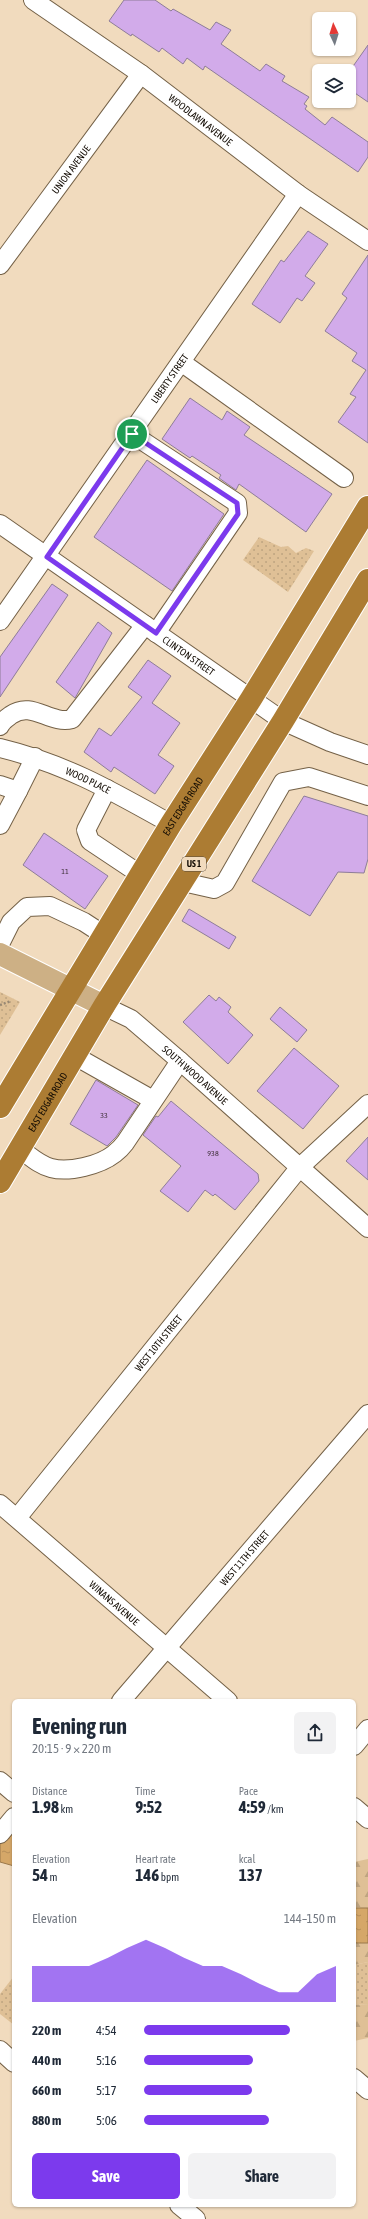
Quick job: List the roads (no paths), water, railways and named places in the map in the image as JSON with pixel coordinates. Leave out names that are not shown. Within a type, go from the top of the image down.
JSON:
[{"type":"highway","name":"EAST EDGAR ROAD","points":[[0,1107],[171,824],[251,699],[368,507]]},
{"type":"highway","name":"EAST EDGAR ROAD","points":[[0,1182],[104,1006],[183,882],[368,580]]},
{"type":"main road","name":"SOUTH WOOD AVENUE","points":[[0,954],[104,1006]]},
{"type":"street","name":"WOODLAWN AVENUE","points":[[33,0],[141,74],[298,194],[366,235]]},
{"type":"street","name":"UNION AVENUE","points":[[0,265],[141,74]]},
{"type":"street","name":"LIBERTY STREET","points":[[0,621],[47,557],[298,194]]},
{"type":"street","points":[[181,362],[344,478]]},
{"type":"street","points":[[0,726],[16,712],[28,709],[50,718],[66,721],[72,719],[150,629],[180,598],[238,514],[237,503],[132,434]]},
{"type":"street","name":"CLINTON STREET","points":[[0,524],[283,720],[330,742],[368,754]]},
{"type":"street","name":"WOOD PLACE","points":[[0,748],[35,757],[69,770],[108,789],[171,824]]},
{"type":"street","points":[[1,820],[35,757]]},
{"type":"street","points":[[183,882],[214,889],[225,882],[283,782],[309,777],[368,796]]},
{"type":"street","points":[[0,785],[18,791]]},
{"type":"street","points":[[108,789],[86,830],[90,841],[141,874]]},
{"type":"street","points":[[0,944],[11,922],[27,907],[50,906],[84,922],[104,935]]},
{"type":"street","name":"SOUTH WOOD AVENUE","points":[[104,1006],[131,1019],[368,1228]]},
{"type":"street","points":[[75,1056],[153,1100]]},
{"type":"street","points":[[20,1149],[39,1163],[52,1169],[83,1167],[102,1161],[115,1154],[125,1143],[180,1061]]},
{"type":"street","name":"WEST 10TH STREET","points":[[17,1518],[300,1167],[368,1104]]},
{"type":"street","name":"WEST 11TH STREET","points":[[123,1699],[368,1414]]},
{"type":"street","name":"WINANS AVENUE","points":[[0,1506],[17,1518],[226,1699]]},
{"type":"street","points":[[356,1744],[368,1729]]},
{"type":"street","points":[[0,1780],[12,1791]]},
{"type":"street","points":[[356,1809],[368,1819]]},
{"type":"street","points":[[0,2050],[12,2061]]},
{"type":"street","points":[[356,2080],[368,2090]]},
{"type":"street","points":[[181,2207],[196,2219]]},
{"type":"water","points":[[0,1820],[12,1824],[12,1865],[0,1862]]},
{"type":"water","points":[[356,1908],[368,1908],[368,1943],[356,1943]]}]
